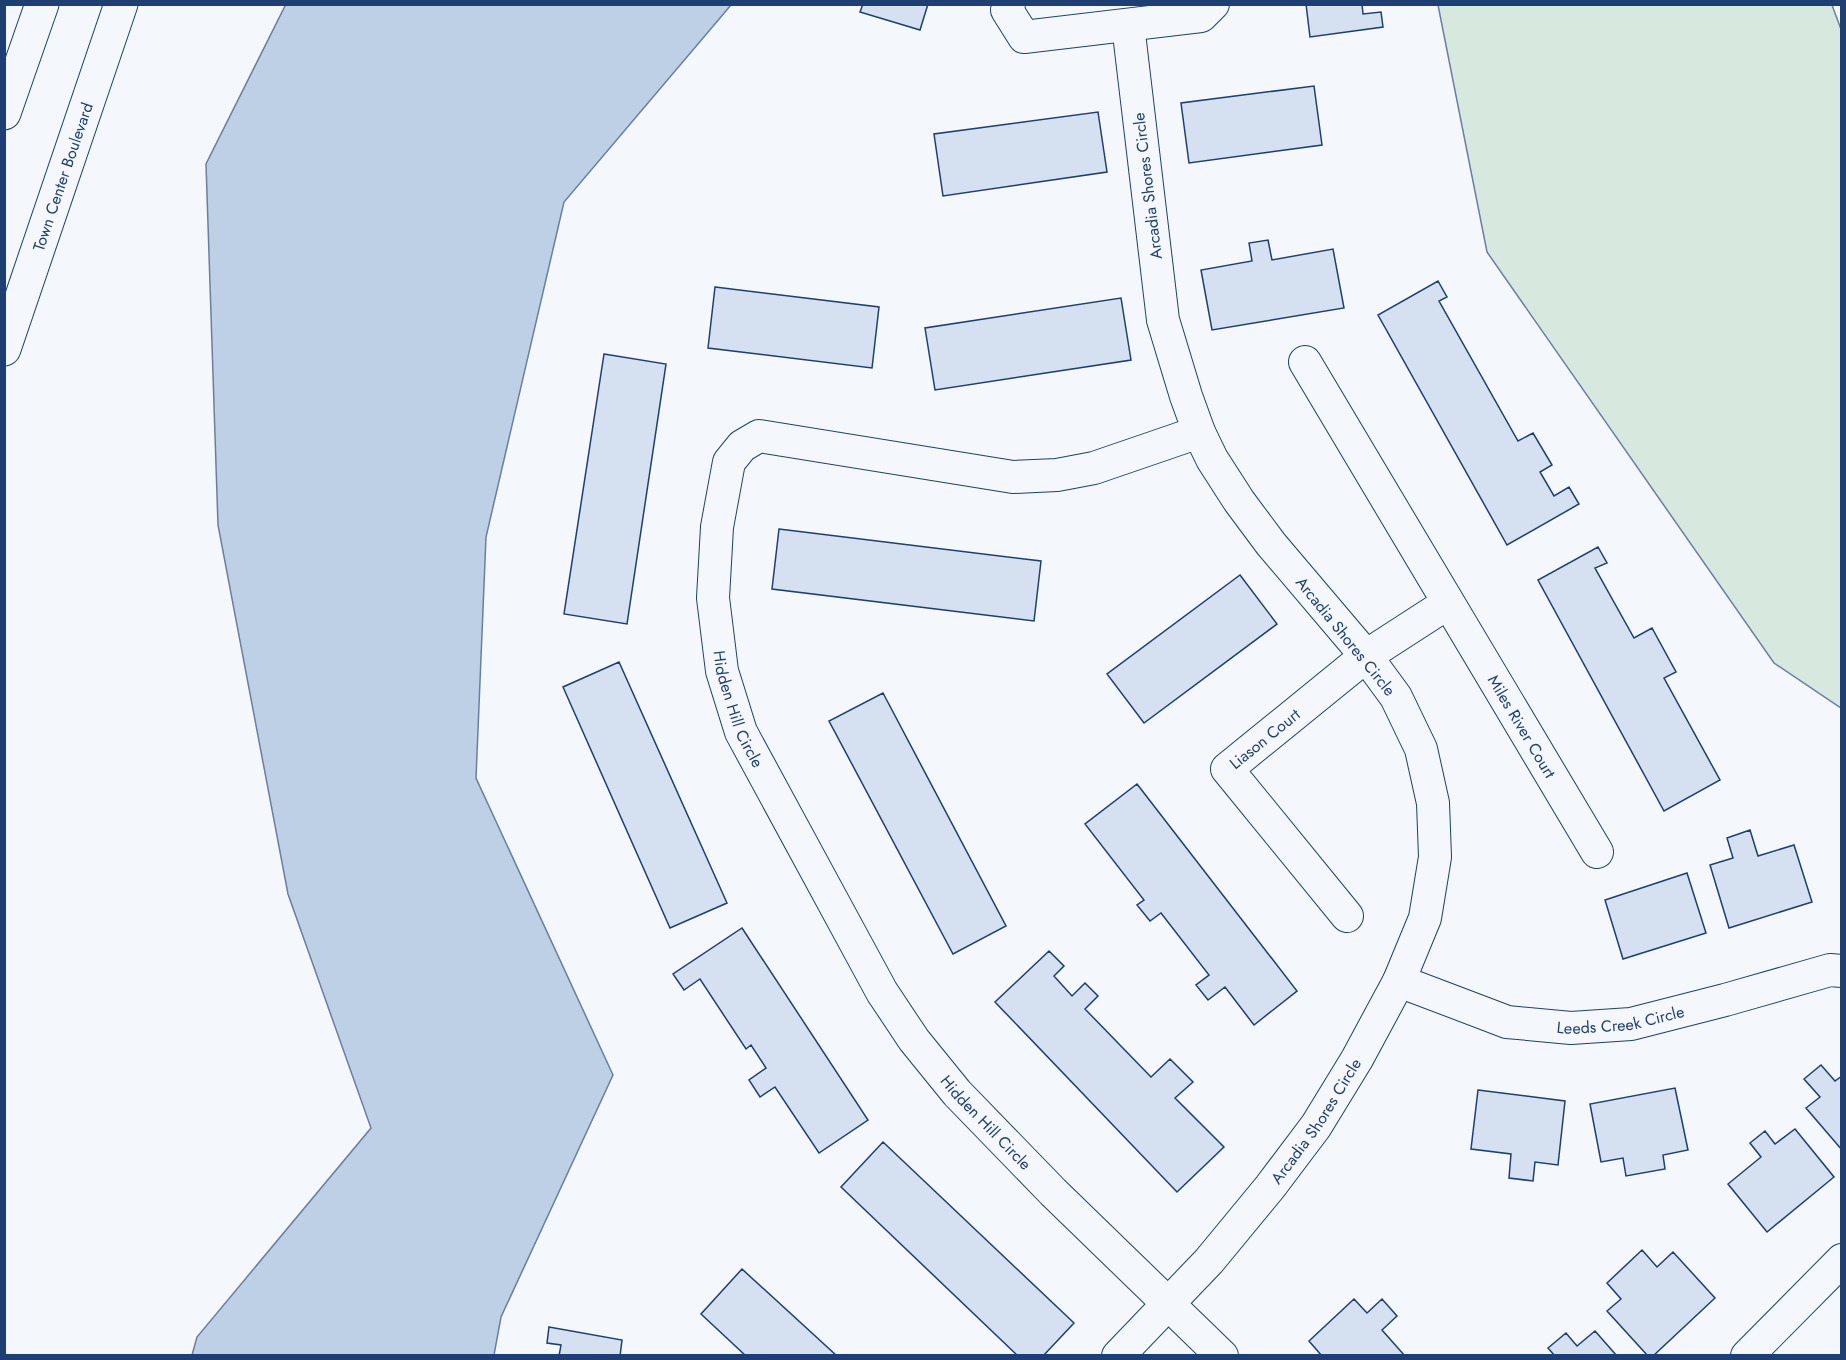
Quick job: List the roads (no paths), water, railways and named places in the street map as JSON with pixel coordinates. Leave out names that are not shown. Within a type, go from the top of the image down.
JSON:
[{"type":"street","points":[[4,113],[42,4]]},
{"type":"street","name":"Town Center Boulevard","points":[[4,349],[13,295],[121,4]]},
{"type":"street","points":[[1009,4],[1007,10],[1024,38],[1201,16],[1213,4]]},
{"type":"street","name":"Arcadia Shores Circle","points":[[1118,1356],[1209,1261],[1270,1187],[1316,1126],[1357,1059],[1399,981],[1425,918],[1435,857],[1432,803],[1421,749],[1396,697],[1366,656],[1271,544],[1239,501],[1212,459],[1199,432],[1163,320],[1128,25]]},
{"type":"street","name":"Miles River Court","points":[[1305,362],[1597,852]]},
{"type":"street","name":"Hidden Hill Circle","points":[[1168,1303],[1053,1192],[957,1093],[914,1040],[882,992],[741,732],[722,671],[712,598],[717,527],[729,462],[742,446],[759,436],[1013,477],[1057,475],[1094,468],[1199,432]]},
{"type":"street","points":[[1366,656],[1448,603]]},
{"type":"street","name":"Liason Court","points":[[1347,916],[1227,769],[1366,656]]},
{"type":"street","name":"Leeds Creek Circle","points":[[1399,981],[1507,1022],[1571,1028],[1631,1024],[1830,970],[1842,970]]},
{"type":"street","points":[[1747,1356],[1842,1260]]},
{"type":"street","points":[[1168,1303],[1222,1356]]},
{"type":"water","points":[[286,4],[731,5],[564,202],[486,537],[476,778],[613,1075],[501,1317],[494,1355],[192,1355],[197,1337],[371,1128],[288,894],[218,525],[206,164]]}]
